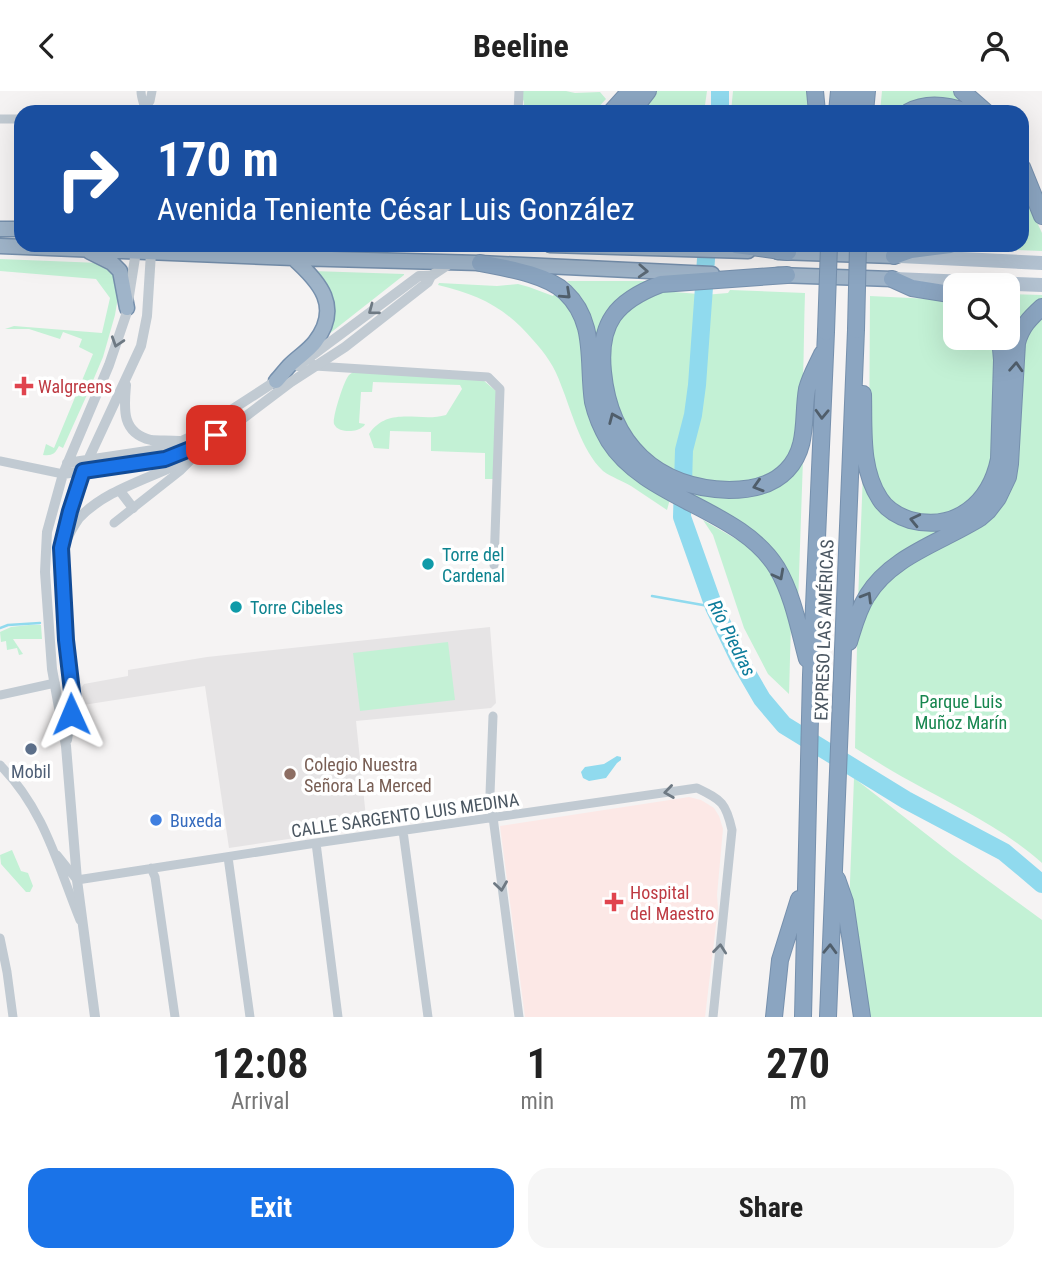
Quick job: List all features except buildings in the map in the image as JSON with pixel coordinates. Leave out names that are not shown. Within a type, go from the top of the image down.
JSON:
[{"type":"highway","points":[[617,105],[630,91]]},
{"type":"highway","points":[[637,105],[648,91]]},
{"type":"highway","points":[[962,91],[978,105]]},
{"type":"highway","points":[[1029,184],[1042,216]]},
{"type":"highway","points":[[90,252],[112,263],[120,271],[127,308]]},
{"type":"highway","points":[[192,252],[293,258],[480,263],[676,278],[787,275],[892,279],[912,288],[943,293]]},
{"type":"highway","points":[[788,252],[894,256],[905,252]]},
{"type":"highway","name":"EXPRESO LAS AMÉRICAS","points":[[803,1017],[811,675],[829,252]]},
{"type":"highway","points":[[828,266],[834,252]]},
{"type":"highway","points":[[850,252],[858,266]]},
{"type":"highway","name":"EXPRESO LAS AMÉRICAS","points":[[828,1017],[858,252]]},
{"type":"highway","points":[[276,381],[314,345],[324,329],[327,313],[325,295],[316,281],[293,258]]},
{"type":"highway","points":[[480,263],[551,282],[577,305],[587,327],[594,405],[603,430],[619,455],[634,469],[685,483],[743,490],[761,486],[787,470],[803,441],[807,387],[826,339]]},
{"type":"highway","points":[[676,278],[642,292],[623,305],[606,329],[602,343],[604,383],[612,418],[630,446],[655,476],[754,541],[777,568],[790,599],[811,675]]},
{"type":"highway","points":[[843,661],[859,611],[879,579],[908,557],[988,511],[1005,486],[1010,464],[1017,343],[1026,323],[1042,307]]},
{"type":"highway","points":[[855,337],[863,390],[865,453],[873,486],[879,498],[891,511],[922,523],[951,520],[963,515],[975,506],[994,478],[999,459],[1001,350]]},
{"type":"highway","points":[[834,869],[845,902],[862,1017]]},
{"type":"highway","points":[[774,1017],[780,960],[805,880]]},
{"type":"main road","points":[[894,256],[1042,263]]},
{"type":"main road","points":[[892,279],[1042,285]]},
{"type":"street","points":[[94,1017],[77,880],[66,746],[50,640],[45,572],[47,533],[65,469],[109,365],[141,252]]},
{"type":"street","points":[[66,746],[73,700],[66,640],[61,548],[85,466],[141,346],[147,316],[142,252]]},
{"type":"street","points":[[114,523],[419,277],[430,276],[452,262]]},
{"type":"street","points":[[85,466],[167,448],[188,438],[276,381],[312,362],[488,377],[500,389],[494,565]]},
{"type":"street","points":[[128,375],[123,410],[126,421],[133,429],[151,440],[179,441],[188,438]]},
{"type":"street","points":[[0,461],[46,471],[165,459],[195,447],[237,423]]},
{"type":"street","points":[[61,548],[77,521],[100,503],[122,494],[135,482],[193,458]]},
{"type":"street","points":[[122,494],[132,508]]},
{"type":"street","points":[[0,695],[55,683]]},
{"type":"street","points":[[493,716],[490,794],[492,818],[519,1017]]},
{"type":"street","points":[[0,765],[13,777],[41,821],[57,855],[83,928]]},
{"type":"street","name":"CALLE SARGENTO LUIS MEDINA","points":[[77,880],[697,788],[718,798],[728,812],[732,830],[713,1017]]},
{"type":"street","points":[[403,831],[428,1017]]},
{"type":"street","points":[[316,843],[338,1017]]},
{"type":"street","points":[[57,855],[77,880]]},
{"type":"street","points":[[228,857],[250,1017]]},
{"type":"street","points":[[151,869],[155,877],[175,1017]]},
{"type":"street","points":[[0,938],[13,1017]]},
{"type":"shaded area","name":"Colegio Nuestra Señora La Merced","points":[[490,627],[496,703],[491,708],[356,721],[367,827],[229,848],[205,686],[83,705],[81,688],[84,684],[128,676],[128,670],[207,657]]},
{"type":"shaded area","name":"Hospital del Maestro","points":[[689,797],[714,808],[723,829],[718,908],[705,1017],[525,1017],[500,826]]},
{"type":"green space","points":[[519,91],[600,92],[606,99],[600,105],[524,105]]},
{"type":"green space","points":[[654,91],[707,91],[705,105],[644,105]]},
{"type":"green space","points":[[733,91],[809,91],[812,105],[732,105]]},
{"type":"green space","points":[[882,91],[954,91],[973,105],[909,105],[881,105]]},
{"type":"green space","points":[[1029,203],[1042,233],[1042,251],[1029,251]]},
{"type":"green space","points":[[0,259],[100,263],[110,266],[120,285],[103,357],[63,448],[59,446],[51,455],[43,455],[46,444],[54,448],[93,354],[79,347],[82,339],[63,332],[60,339],[29,329],[5,329],[14,326],[102,333],[110,298],[96,279],[0,271]]},
{"type":"green space","points":[[312,271],[404,274],[404,275],[329,334]]},
{"type":"green space","points":[[567,281],[657,281],[605,317],[615,441],[589,313],[581,297]]},
{"type":"green space","points":[[518,284],[553,296],[555,293],[569,308],[581,330],[586,386],[670,499],[667,510],[603,471],[595,462],[583,442],[553,366],[523,329],[490,304],[438,285],[497,286]]},
{"type":"green space","points":[[730,290],[805,293],[803,411],[797,443],[789,459],[778,470],[766,478],[736,484],[703,480],[688,475],[685,469],[685,456],[696,404],[704,295],[728,293]]},
{"type":"green space","points":[[662,291],[699,294],[694,391],[678,472],[649,455],[623,431],[606,367],[614,322],[625,308]]},
{"type":"green space","points":[[1020,294],[1042,295],[1042,303],[1020,335]]},
{"type":"green space","points":[[870,296],[943,300],[943,350],[995,350],[991,471],[976,496],[955,512],[936,517],[915,516],[896,507],[885,497],[869,461]]},
{"type":"green space","name":"Parque Luis Muñoz Marín","points":[[1042,316],[1042,863],[995,828],[855,748],[857,645],[864,613],[886,580],[901,566],[977,526],[1023,346]]},
{"type":"green space","points":[[353,372],[483,380],[497,392],[495,479],[485,479],[485,453],[431,451],[431,432],[390,431],[389,449],[374,448],[369,434],[377,425],[395,417],[446,415],[462,389],[460,385],[373,382],[372,392],[361,392],[359,423],[365,424],[364,426],[351,431],[337,428],[334,420],[339,399],[347,378]]},
{"type":"green space","points":[[803,459],[798,604],[790,584],[695,498],[695,493],[724,497]]},
{"type":"green space","points":[[863,473],[872,498],[947,526],[858,601]]},
{"type":"green space","points":[[703,520],[750,547],[772,573],[788,606],[791,623],[789,694],[768,674],[744,628],[713,535]]},
{"type":"green space","points":[[41,625],[42,639],[13,639],[23,654],[19,655],[17,648],[7,650],[6,641],[1,642],[0,632],[11,627]]},
{"type":"green space","points":[[448,642],[455,700],[360,711],[353,653]]},
{"type":"green space","points":[[854,778],[1042,920],[1042,1017],[865,1017],[849,908]]},
{"type":"green space","points":[[12,850],[21,871],[28,873],[33,886],[30,892],[26,892],[1,864],[0,855]]},
{"type":"water","points":[[617,756],[621,757],[621,760],[606,778],[589,781],[583,778],[581,772],[585,767],[604,764]]},
{"type":"waterway","name":"Río Piedras","points":[[720,91],[720,105]]},
{"type":"waterway","name":"Río Piedras","points":[[706,252],[697,385],[684,450],[682,517],[714,607],[741,663],[762,699],[784,725],[906,800],[1004,852],[1042,884]]},
{"type":"waterway","points":[[652,596],[714,607]]},
{"type":"waterway","points":[[0,628],[40,623]]},
{"type":"place","name":"Walgreens","points":[[24,386]]},
{"type":"place","name":"Torre del Cardenal","points":[[428,564]]},
{"type":"place","name":"Torre Cibeles","points":[[236,607]]},
{"type":"place","name":"Mobil","points":[[31,749]]},
{"type":"place","name":"Colegio Nuestra Señora La Merced","points":[[290,774]]},
{"type":"place","name":"Buxeda","points":[[156,820]]},
{"type":"place","name":"Hospital del Maestro","points":[[614,902]]},
{"type":"route","points":[[71,714],[73,700],[66,640],[61,548],[83,471],[165,459],[216,435]]}]
